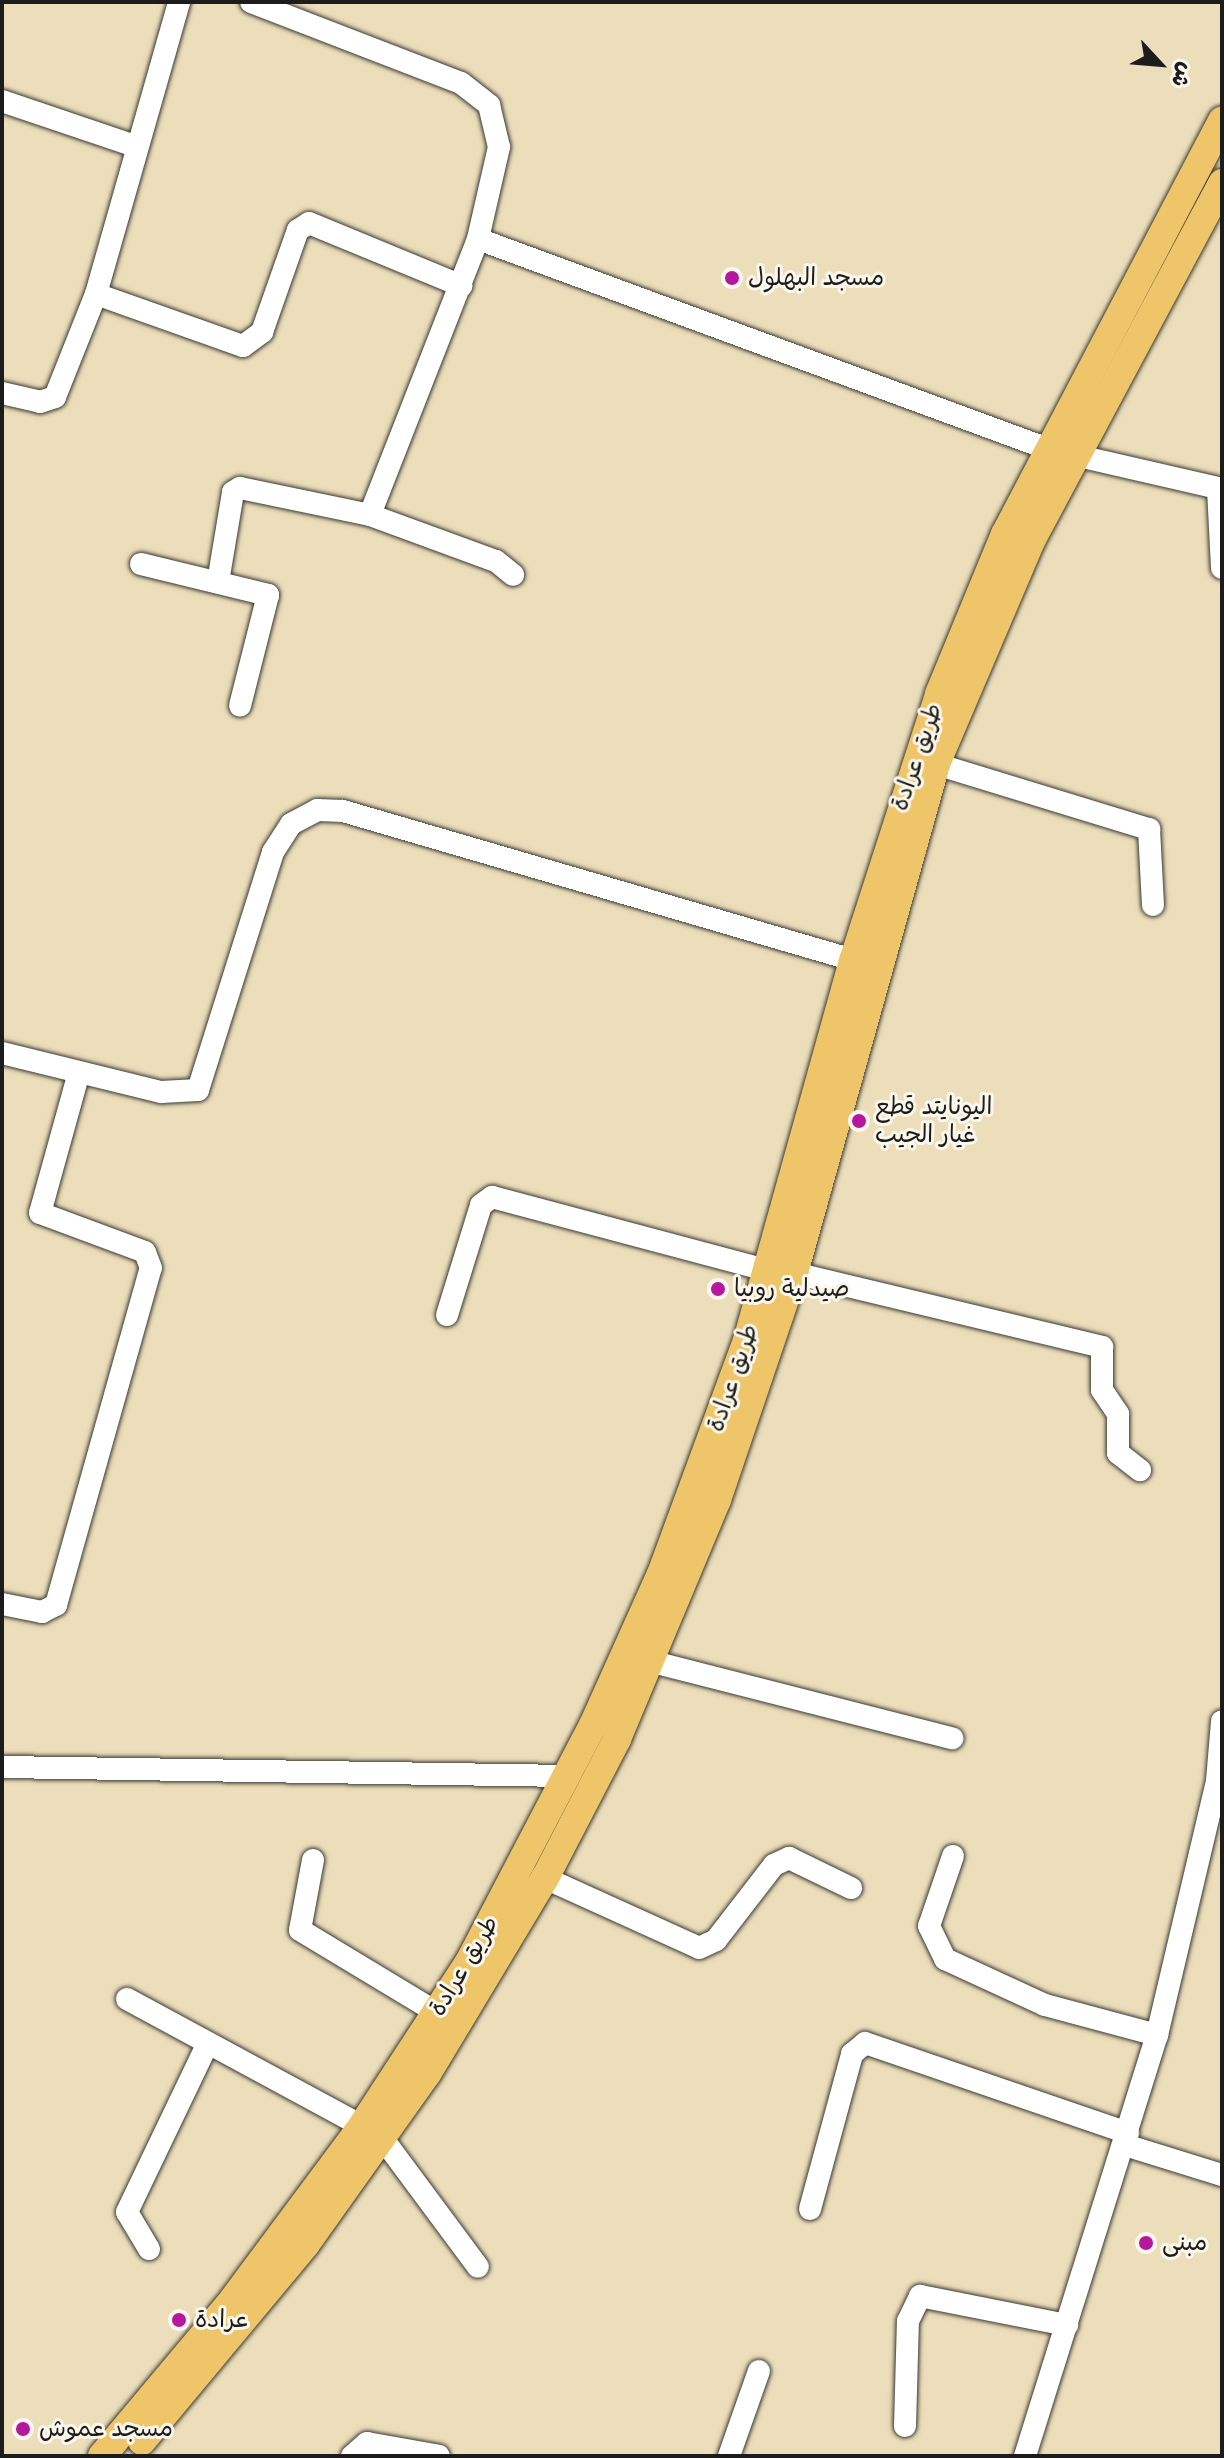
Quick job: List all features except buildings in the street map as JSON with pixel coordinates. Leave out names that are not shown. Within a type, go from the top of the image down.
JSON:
[{"type":"main road","name":"طريق عرادة","points":[[128,2456],[252,2312],[545,1878],[653,1662],[780,1271],[867,964],[934,707],[1062,452],[1222,121]]},
{"type":"main road","name":"طريق عرادة","points":[[867,964],[936,764],[1062,452],[1222,183]]},
{"type":"main road","name":"طريق عرادة","points":[[102,2456],[373,2132],[568,1776],[691,1498],[780,1271]]},
{"type":"street","points":[[2,393],[40,402],[55,397],[96,294],[135,146],[179,2]]},
{"type":"street","points":[[251,2],[461,83],[489,105],[499,147],[478,239],[462,286],[370,515]]},
{"type":"street","points":[[2,101],[135,146]]},
{"type":"street","points":[[96,294],[243,346],[262,332],[298,230],[309,223],[462,286]]},
{"type":"street","points":[[478,239],[1062,452],[1220,489],[1222,568]]},
{"type":"street","points":[[218,582],[233,492],[240,488],[370,515],[496,561],[513,575]]},
{"type":"street","points":[[141,564],[268,595],[240,706]]},
{"type":"street","points":[[936,764],[1149,829],[1153,905]]},
{"type":"street","points":[[2,1053],[78,1076],[185,1096],[198,1090],[273,852],[291,824],[317,810],[343,811],[867,964]]},
{"type":"street","points":[[2,1604],[50,1611],[60,1597],[151,1268],[145,1252],[40,1213],[78,1076]]},
{"type":"street","points":[[447,1315],[481,1205],[492,1197],[780,1271],[1102,1347],[1102,1390],[1118,1414],[1118,1453],[1140,1470]]},
{"type":"street","points":[[653,1662],[952,1738]]},
{"type":"street","points":[[1025,2456],[1127,2139],[1157,2035],[1220,1782],[1222,1721]]},
{"type":"street","points":[[2,1767],[568,1776]]},
{"type":"street","points":[[953,1856],[929,1926],[945,1959],[1045,2005],[1157,2035]]},
{"type":"street","points":[[545,1878],[699,1948],[716,1940],[774,1865],[789,1858],[851,1888]]},
{"type":"street","points":[[313,1860],[300,1930],[436,2012]]},
{"type":"street","points":[[127,1999],[373,2132],[478,2267]]},
{"type":"street","points":[[149,2249],[127,2212],[208,2043]]},
{"type":"street","points":[[810,2209],[852,2054],[865,2043],[1222,2175]]},
{"type":"street","points":[[905,2426],[908,2321],[920,2296],[1067,2325]]},
{"type":"street","points":[[729,2456],[759,2371]]},
{"type":"street","points":[[352,2456],[367,2443],[439,2456]]},
{"type":"place","name":"مسجد البهلول","points":[[732,278]]},
{"type":"place","name":"اليونايتد قطع غيار الجيب","points":[[859,1121]]},
{"type":"place","name":"صيدلية روبيا","points":[[718,1289]]},
{"type":"place","name":"مبنى","points":[[1146,2243]]},
{"type":"place","name":"عرادة","points":[[179,2320]]},
{"type":"place","name":"مسجد عموش","points":[[23,2429]]}]
